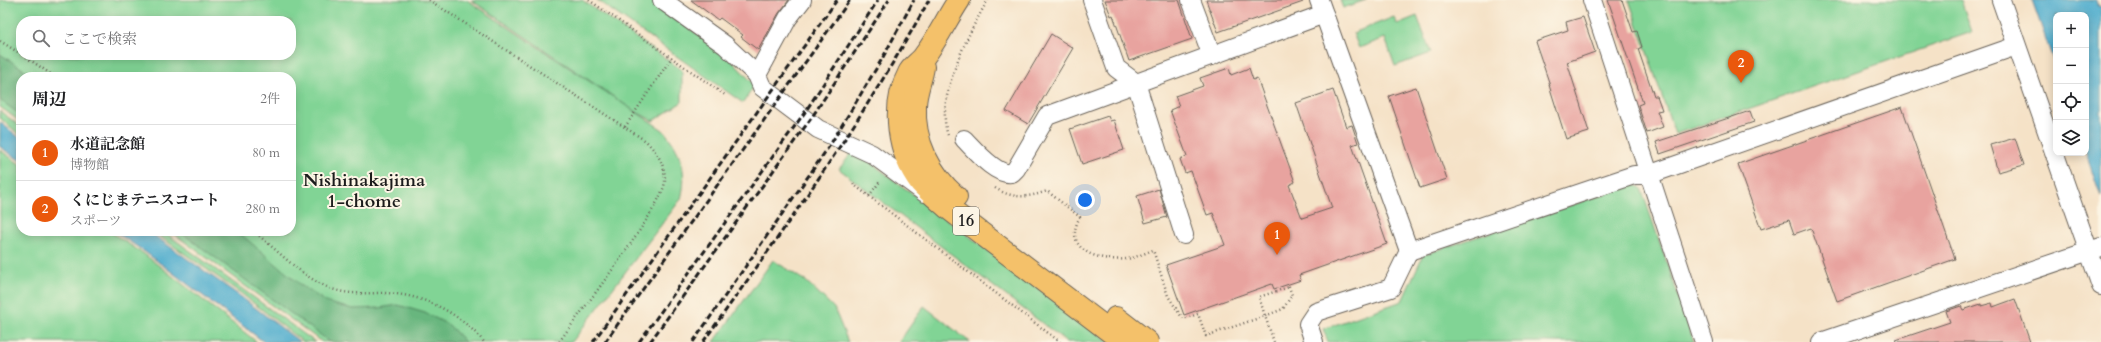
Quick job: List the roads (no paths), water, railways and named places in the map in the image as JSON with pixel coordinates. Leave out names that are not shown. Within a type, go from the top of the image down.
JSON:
[{"type":"main road","name":"16","points":[[958,0],[925,56],[910,71],[903,86],[899,106],[899,126],[904,148],[913,170],[922,184],[948,208],[1124,342]]},
{"type":"main road","name":"16","points":[[925,56],[915,106],[916,126],[922,151],[935,174],[948,189],[963,202],[1147,342]]},
{"type":"street","points":[[662,0],[682,7],[757,75],[762,87],[818,128],[872,154],[910,183],[948,208]]},
{"type":"street","points":[[757,75],[788,18],[802,0]]},
{"type":"street","points":[[1092,0],[1116,68],[1136,84],[1184,235]]},
{"type":"street","points":[[1191,0],[1212,56]]},
{"type":"street","points":[[1592,0],[1648,175],[1704,342]]},
{"type":"street","points":[[2001,0],[2016,46],[2095,249],[2101,286]]},
{"type":"street","points":[[957,139],[1001,172],[1012,173],[1016,169],[1047,116],[1212,56],[1322,7],[1409,251]]},
{"type":"street","points":[[1314,342],[1308,324],[1316,312],[1391,288],[1409,251],[1634,175],[1648,175],[2016,46]]},
{"type":"street","points":[[1821,342],[2095,249]]},
{"type":"water","points":[[2032,0],[2096,0],[2098,7],[2101,6],[2101,197],[2087,156],[2089,156],[2089,12],[2053,12],[2053,60]]},
{"type":"water","points":[[0,122],[16,135],[16,158],[0,147]]},
{"type":"water","points":[[121,236],[155,236],[240,296],[300,342],[264,342],[145,252]]},
{"type":"railway","points":[[593,342],[837,0]]},
{"type":"railway","points":[[605,342],[850,0]]},
{"type":"railway","points":[[639,342],[805,112],[878,0]]},
{"type":"railway","points":[[650,342],[812,117],[889,0]]},
{"type":"railway","points":[[693,342],[830,145],[882,59],[914,0]]},
{"type":"railway","points":[[703,342],[763,259],[850,132],[904,45],[929,0]]},
{"type":"place","name":"くにじまテニスコート","points":[[1741,83]]},
{"type":"place","name":"水道記念館","points":[[1277,255]]},
{"type":"district","name":"Nishinakajima 1-chome","points":[[364,190]]}]
